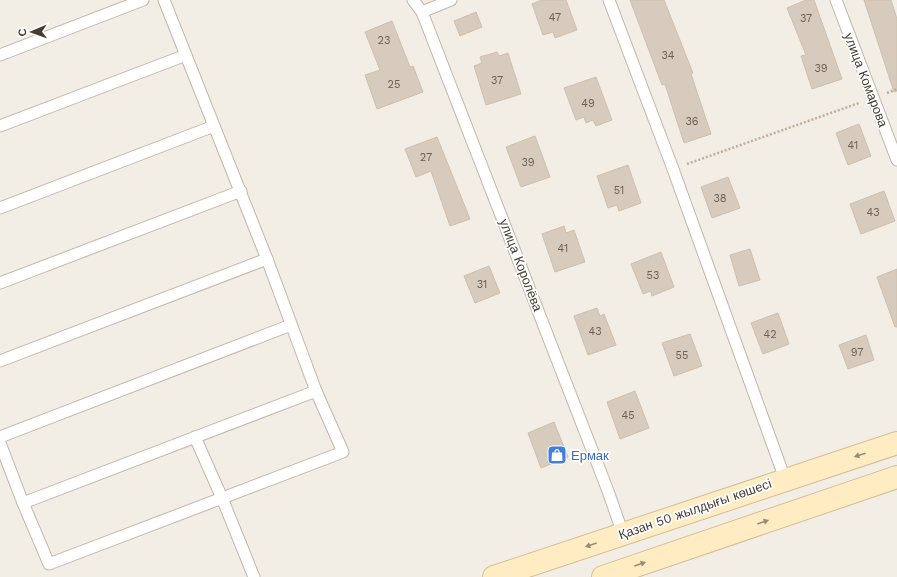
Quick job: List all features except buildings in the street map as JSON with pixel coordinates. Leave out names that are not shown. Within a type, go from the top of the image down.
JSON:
[{"type":"street","name":"Қазан 50 жылдығы көшесі","points":[[494,577],[897,443]]},
{"type":"street","points":[[604,577],[897,477]]},
{"type":"lane","points":[[0,55],[143,0]]},
{"type":"lane","points":[[0,444],[49,564],[342,452],[316,391],[241,191],[164,0]]},
{"type":"lane","name":"улица Королёва","points":[[413,0],[422,12],[608,491],[623,534]]},
{"type":"lane","points":[[422,12],[451,0]]},
{"type":"lane","points":[[609,0],[673,169],[785,479]]},
{"type":"lane","name":"улица Комарова","points":[[836,0],[897,160]]},
{"type":"lane","points":[[0,126],[186,55]]},
{"type":"lane","points":[[0,208],[214,126]]},
{"type":"lane","points":[[0,283],[241,191]]},
{"type":"lane","points":[[0,361],[267,259]]},
{"type":"lane","points":[[0,436],[291,325]]},
{"type":"lane","points":[[23,503],[316,391]]},
{"type":"lane","points":[[195,437],[254,577]]},
{"type":"path","points":[[673,169],[897,89]]},
{"type":"place","name":"Ермак","points":[[557,455]]}]
